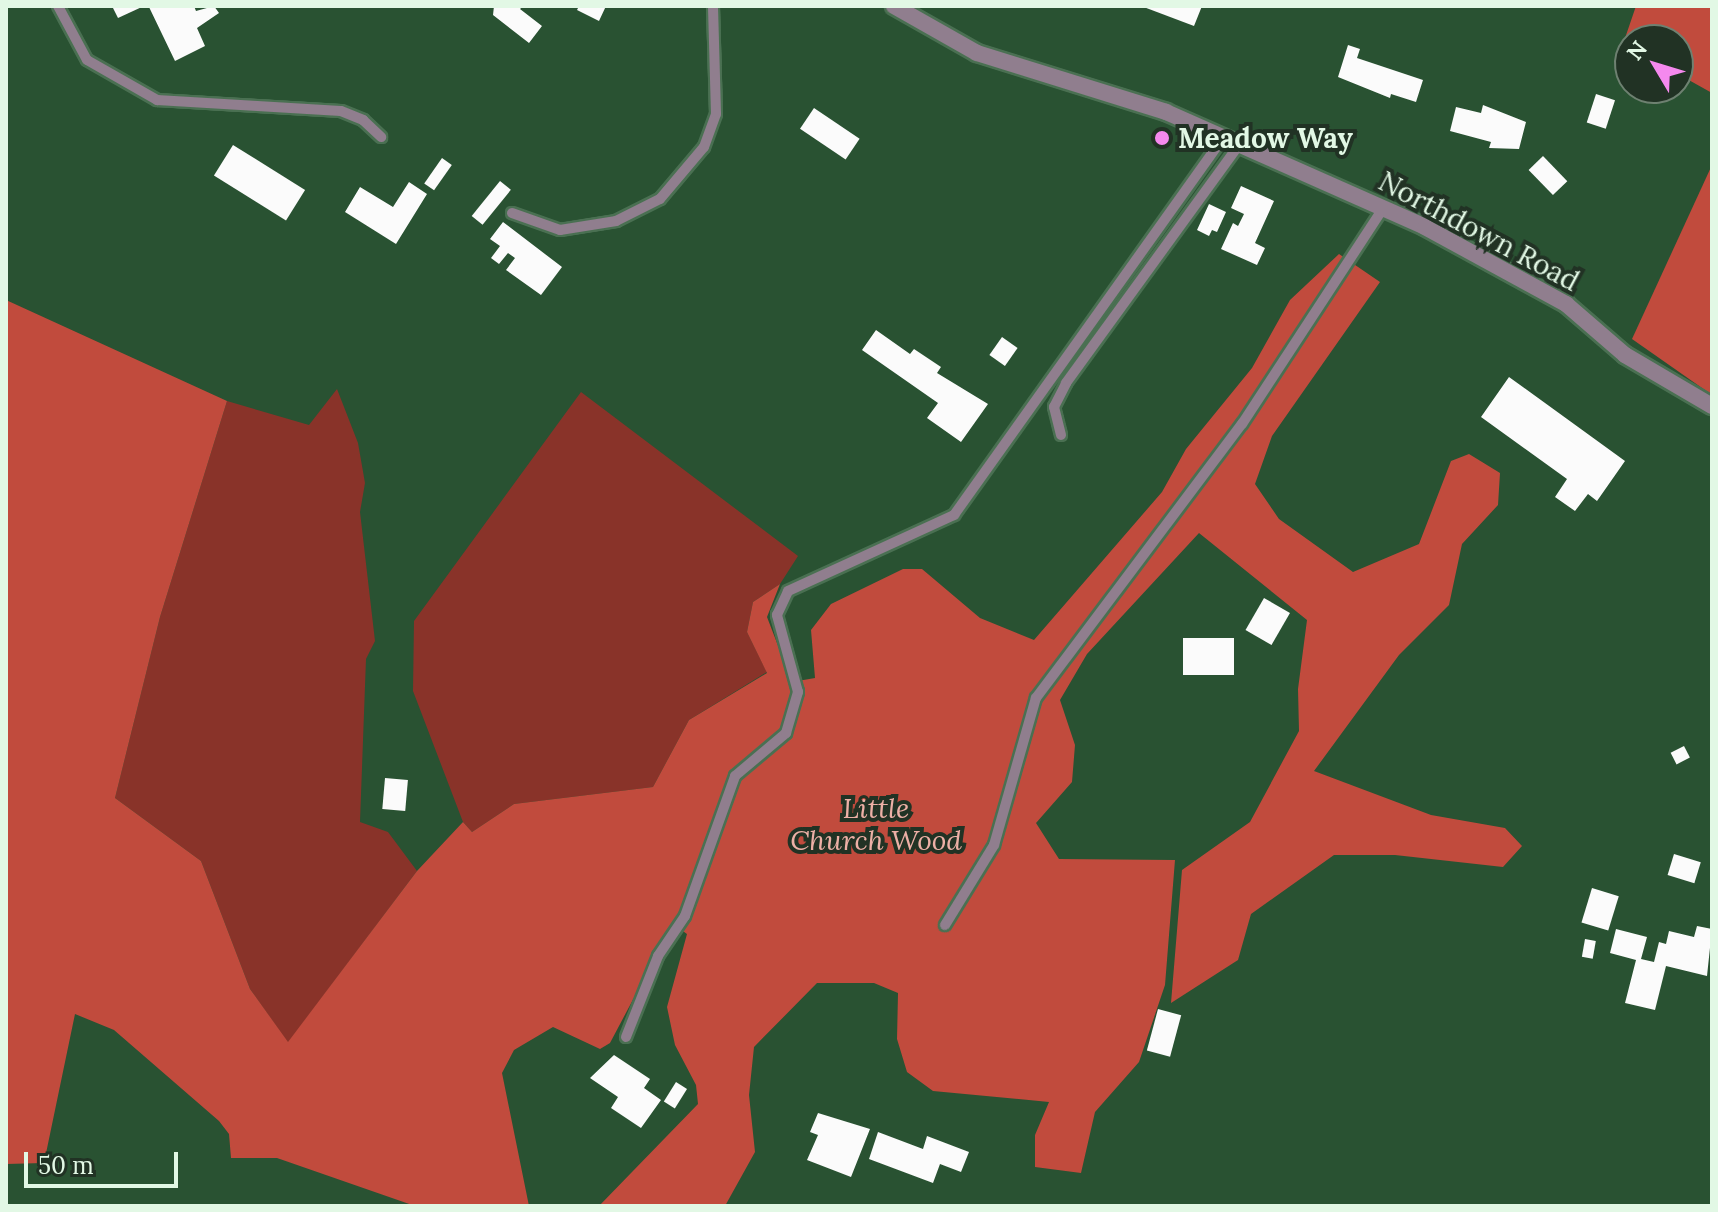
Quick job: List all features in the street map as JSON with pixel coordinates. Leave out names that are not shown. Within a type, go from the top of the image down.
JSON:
[{"type":"street","name":"Northdown Road","points":[[894,6],[977,53],[1136,101],[1241,142],[1384,207],[1566,304],[1625,355],[1712,406]]},
{"type":"lane","points":[[58,6],[87,60],[157,100],[341,111],[363,120],[381,137]]},
{"type":"lane","points":[[512,213],[560,230],[616,221],[660,199],[704,147],[716,114],[713,6]]},
{"type":"lane","points":[[626,1037],[658,956],[685,916],[735,776],[786,733],[798,692],[777,615],[788,591],[954,515],[1224,136]]},
{"type":"lane","points":[[1061,435],[1054,407],[1066,383],[1241,142]]},
{"type":"lane","points":[[945,925],[994,845],[1036,698],[1242,424],[1384,207]]},
{"type":"shaded area","points":[[337,389],[358,443],[365,483],[360,512],[375,641],[366,659],[360,822],[388,832],[417,871],[288,1043],[250,989],[201,861],[115,798],[160,617],[227,401],[309,425]]},
{"type":"shaded area","points":[[581,392],[798,556],[780,584],[753,602],[747,632],[767,672],[689,720],[653,787],[514,804],[472,832],[463,822],[413,691],[414,621]]},
{"type":"green space","points":[[1636,6],[1712,6],[1712,93],[1694,83],[1694,24],[1630,24]]},
{"type":"green space","points":[[1712,165],[1712,395],[1632,339]]},
{"type":"green space","name":"Little Church Wood","points":[[1339,254],[1380,282],[1272,436],[1255,484],[1279,519],[1353,572],[1419,544],[1451,461],[1469,454],[1500,473],[1498,505],[1462,544],[1449,605],[1399,655],[1314,771],[1431,815],[1505,828],[1522,846],[1503,867],[1395,855],[1334,855],[1251,914],[1238,960],[1171,1003],[1182,870],[1250,822],[1299,731],[1298,689],[1307,620],[1199,533],[1087,654],[1060,700],[1075,745],[1072,782],[1036,823],[1059,859],[1175,860],[1165,985],[1139,1062],[1095,1112],[1081,1173],[1035,1167],[1035,1135],[1049,1102],[933,1091],[907,1072],[897,1039],[898,993],[874,983],[817,983],[754,1047],[749,1095],[755,1152],[725,1206],[599,1206],[698,1104],[696,1085],[675,1045],[667,1007],[687,934],[673,924],[610,1043],[600,1049],[553,1027],[514,1050],[502,1073],[529,1206],[415,1206],[277,1158],[231,1158],[229,1134],[219,1121],[114,1030],[75,1014],[44,1163],[6,1164],[6,300],[227,401],[160,617],[115,798],[201,861],[250,989],[288,1042],[417,871],[463,822],[472,832],[514,804],[653,787],[689,720],[767,673],[747,632],[753,602],[780,584],[767,617],[792,682],[815,678],[811,630],[831,604],[903,569],[922,569],[980,618],[1034,640],[1162,492],[1186,449],[1252,368],[1290,300]]},
{"type":"building","points":[[112,6],[144,6],[118,18]]},
{"type":"building","points":[[194,6],[196,11],[214,6],[219,13],[197,28],[205,46],[175,61],[149,7]]},
{"type":"building","points":[[494,6],[523,6],[520,9],[542,26],[529,43],[493,15]]},
{"type":"building","points":[[579,6],[606,6],[599,21],[577,10]]},
{"type":"building","points":[[1141,6],[1202,6],[1194,26]]},
{"type":"building","points":[[1348,45],[1360,49],[1357,58],[1423,80],[1416,102],[1391,94],[1390,98],[1338,77]]},
{"type":"building","points":[[1596,94],[1614,100],[1606,129],[1587,123]]},
{"type":"building","points":[[1483,105],[1526,122],[1519,149],[1489,148],[1491,142],[1450,131],[1456,107],[1481,113]]},
{"type":"building","points":[[814,108],[860,139],[846,159],[800,129]]},
{"type":"building","points":[[233,145],[305,190],[286,221],[214,176]]},
{"type":"building","points":[[1543,156],[1567,181],[1553,195],[1529,170]]},
{"type":"building","points":[[442,158],[452,165],[434,190],[424,183]]},
{"type":"building","points":[[500,181],[511,190],[483,225],[472,216]]},
{"type":"building","points":[[409,182],[427,194],[396,244],[345,212],[360,187],[393,207]]},
{"type":"building","points":[[1241,186],[1274,201],[1255,243],[1265,248],[1257,265],[1221,249],[1233,223],[1238,226],[1244,214],[1231,208]]},
{"type":"building","points":[[1209,204],[1226,212],[1217,232],[1212,230],[1209,236],[1197,230]]},
{"type":"building","points":[[503,222],[562,267],[541,295],[506,270],[515,258],[508,253],[499,264],[491,258],[500,246],[490,239]]},
{"type":"building","points":[[876,330],[910,354],[914,349],[941,367],[937,373],[988,404],[961,442],[927,418],[938,403],[862,350]]},
{"type":"building","points":[[1002,337],[1018,348],[1005,366],[989,355]]},
{"type":"building","points":[[1509,377],[1625,461],[1597,501],[1588,494],[1575,511],[1555,497],[1567,479],[1481,417]]},
{"type":"building","points":[[1264,598],[1290,613],[1271,645],[1246,630]]},
{"type":"building","points":[[1183,638],[1234,638],[1234,675],[1183,675]]},
{"type":"building","points":[[1684,746],[1690,758],[1677,764],[1671,753]]},
{"type":"building","points":[[385,778],[408,780],[405,811],[382,809]]},
{"type":"building","points":[[1674,854],[1701,862],[1694,883],[1668,875]]},
{"type":"building","points":[[1592,888],[1619,896],[1608,931],[1581,922]]},
{"type":"building","points":[[1697,926],[1712,929],[1707,976],[1666,966],[1655,1010],[1625,1003],[1636,960],[1610,953],[1616,929],[1647,937],[1641,959],[1654,962],[1659,942],[1666,944],[1669,931],[1694,937]]},
{"type":"building","points":[[1585,939],[1596,941],[1593,959],[1582,957]]},
{"type":"building","points":[[1158,1009],[1181,1015],[1170,1057],[1147,1051]]},
{"type":"building","points":[[614,1055],[650,1079],[644,1088],[661,1100],[641,1128],[611,1108],[618,1097],[590,1078]]},
{"type":"building","points":[[676,1082],[687,1089],[675,1108],[664,1102]]},
{"type":"building","points":[[818,1113],[870,1129],[851,1177],[807,1160],[818,1135],[810,1132]]},
{"type":"building","points":[[878,1132],[923,1149],[927,1136],[969,1152],[961,1172],[940,1164],[933,1183],[869,1159]]},
{"type":"place","name":"Meadow Way","points":[[1162,138]]}]
